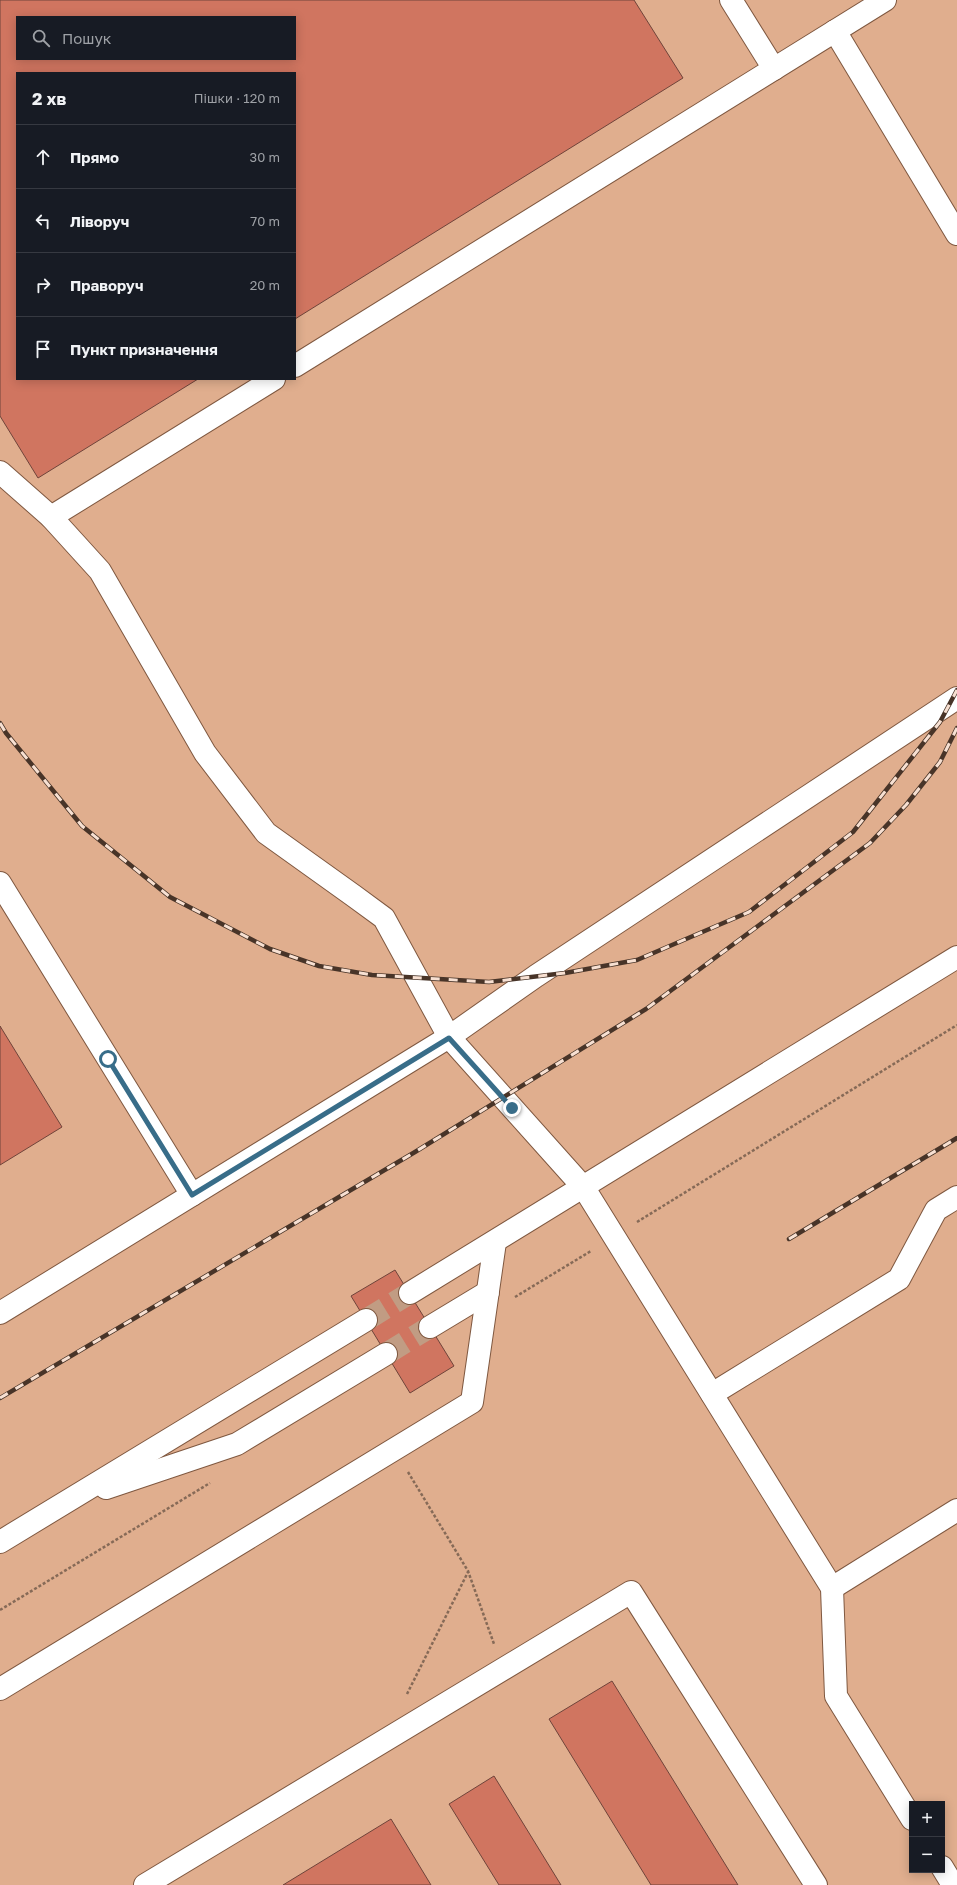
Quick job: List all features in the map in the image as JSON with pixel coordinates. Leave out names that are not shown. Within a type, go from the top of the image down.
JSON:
[{"type":"lane","points":[[731,0],[774,69]]},
{"type":"lane","points":[[296,365],[885,0]]},
{"type":"lane","points":[[835,31],[957,234]]},
{"type":"lane","points":[[51,517],[272,380]]},
{"type":"lane","points":[[0,472],[51,517],[100,571],[204,753],[256,821],[266,833],[384,918],[449,1038],[584,1188],[832,1588],[836,1696],[909,1813]]},
{"type":"lane","points":[[0,1312],[449,1038],[536,976],[957,698]]},
{"type":"lane","points":[[0,883],[192,1195]]},
{"type":"lane","points":[[410,1293],[584,1188],[957,957]]},
{"type":"lane","points":[[712,1394],[899,1279],[936,1210],[957,1197]]},
{"type":"lane","points":[[0,1688],[472,1402],[495,1242]]},
{"type":"lane","points":[[430,1327],[488,1292]]},
{"type":"lane","points":[[0,1542],[366,1320]]},
{"type":"lane","points":[[68,1500],[237,1444],[386,1354]]},
{"type":"lane","points":[[832,1588],[957,1510]]},
{"type":"lane","points":[[145,1885],[631,1592],[816,1885]]},
{"type":"lane","points":[[945,1872],[953,1885]]},
{"type":"path","points":[[484,1316],[957,1024]]},
{"type":"path","points":[[394,1450],[468,1571],[502,1669]]},
{"type":"path","points":[[0,1610],[212,1482]]},
{"type":"path","points":[[405,1698],[468,1571]]},
{"type":"shaded area","points":[[0,0],[957,0],[957,1885],[0,1885]]},
{"type":"building","points":[[0,0],[634,0],[683,78],[296,318],[296,72],[16,72],[16,380],[196,380],[38,478],[0,416]]},
{"type":"building","points":[[0,1026],[62,1127],[0,1165]]},
{"type":"building","points":[[395,1270],[454,1366],[410,1393],[351,1296]]},
{"type":"building","points":[[612,1681],[738,1885],[651,1885],[549,1719]]},
{"type":"building","points":[[494,1776],[561,1885],[499,1885],[449,1804]]},
{"type":"building","points":[[391,1819],[431,1885],[283,1885]]},
{"type":"tunnel","points":[[366,1320],[410,1293]]},
{"type":"tunnel","points":[[386,1354],[430,1327]]},
{"type":"railway","points":[[0,723],[6,733],[82,826],[170,897],[270,949],[319,966],[372,975],[489,982],[565,973],[637,960],[749,912],[853,832],[940,722],[957,690]]},
{"type":"railway","points":[[0,1398],[415,1152],[646,1009],[870,843],[906,805],[940,762],[957,728]]},
{"type":"railway","points":[[789,1239],[957,1138]]},
{"type":"route","points":[[108,1059],[192,1195],[449,1038],[512,1108]]}]
